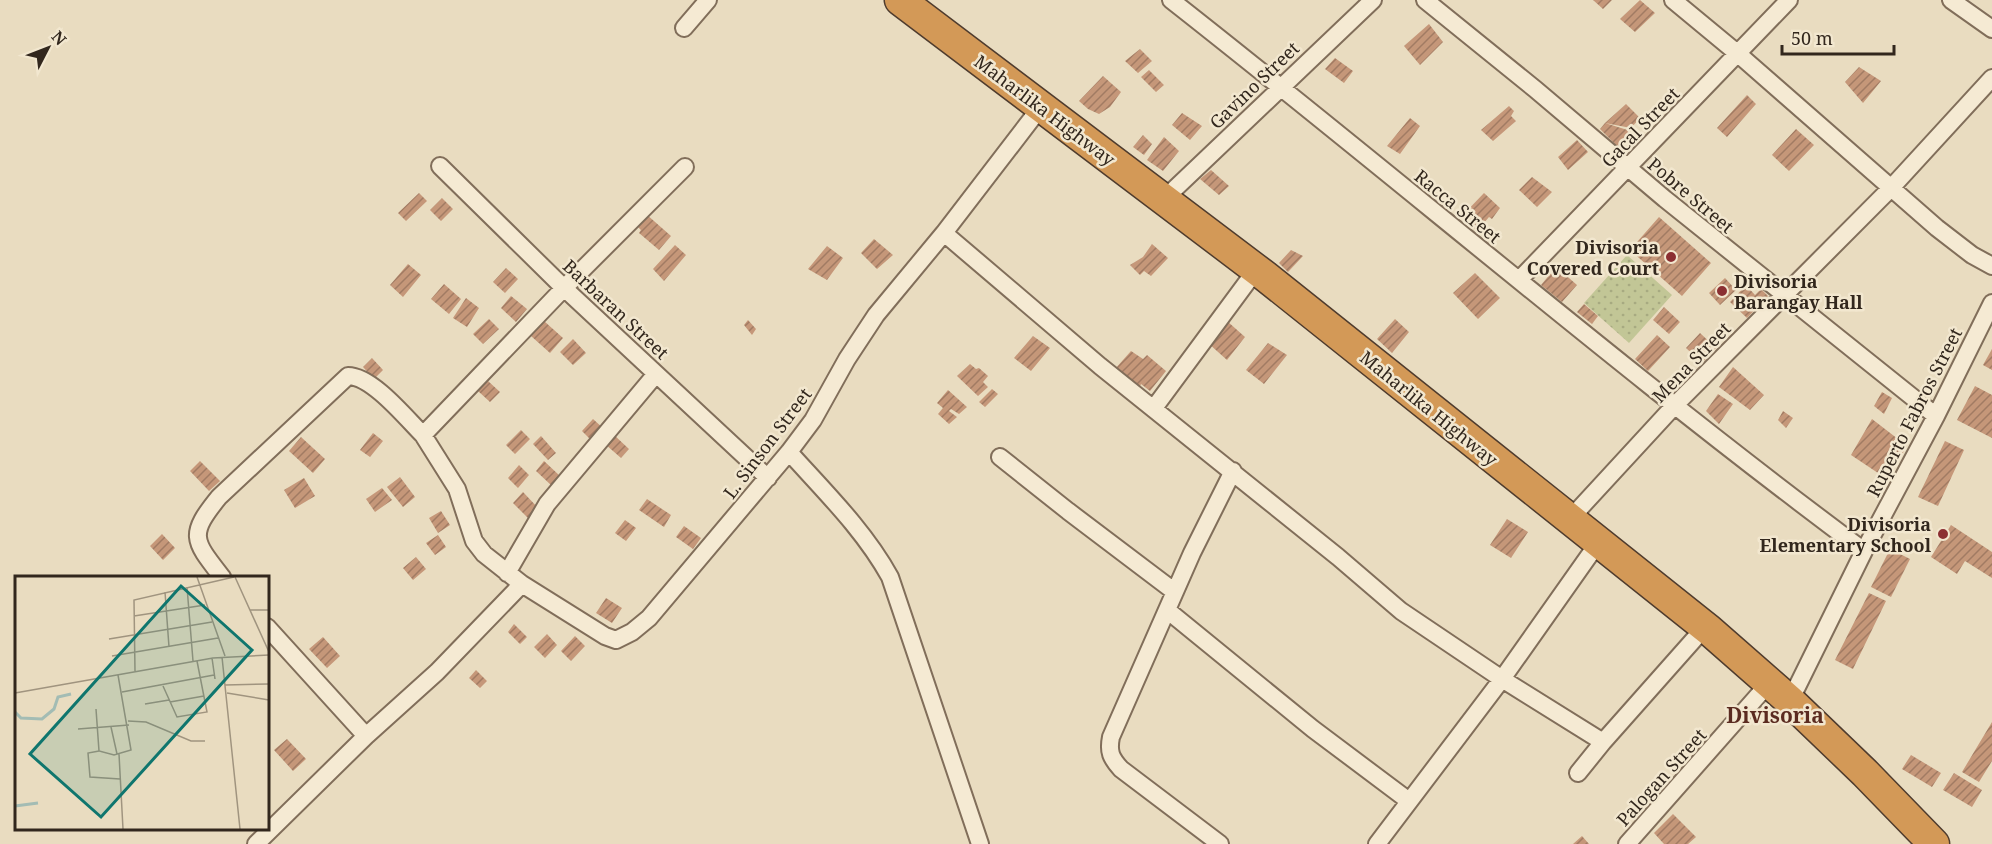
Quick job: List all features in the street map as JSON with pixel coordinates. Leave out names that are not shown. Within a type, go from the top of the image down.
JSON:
[{"type":"highway","name":"Maharlika Highway","points":[[900,0],[1256,270],[1704,627],[1780,691],[1934,844]]},
{"type":"street","points":[[684,28],[708,0]]},
{"type":"street","name":"Racca Street","points":[[1171,0],[1675,405],[1864,551]]},
{"type":"street","name":"Gavino Street","points":[[1163,200],[1373,0]]},
{"type":"street","name":"Pobre Street","points":[[1425,0],[1783,296],[1936,417]]},
{"type":"street","points":[[1673,0],[1937,228],[1972,255],[1992,266]]},
{"type":"street","name":"Gacal Street","points":[[1519,280],[1789,0]]},
{"type":"street","points":[[1951,0],[1992,29]]},
{"type":"street","name":"Mena Street","points":[[1569,520],[1675,405],[1891,188],[1992,78]]},
{"type":"street","name":"L. Sinson Street","points":[[522,584],[605,636],[616,640],[632,632],[649,618],[789,452],[818,412],[870,323],[944,234],[1040,108]]},
{"type":"street","name":"Barbaran Street","points":[[440,166],[564,288],[768,478]]},
{"type":"street","points":[[423,435],[564,288],[685,167]]},
{"type":"street","points":[[944,234],[1100,366],[1233,471],[1401,611],[1502,679],[1603,742]]},
{"type":"street","points":[[1154,408],[1256,270]]},
{"type":"street","name":"Ruperto Fabros Street","points":[[1780,691],[1864,551],[1936,417],[1992,303]]},
{"type":"street","points":[[507,573],[547,504],[656,374]]},
{"type":"street","points":[[221,576],[203,552],[198,540],[198,527],[206,513],[219,497],[340,382],[348,376],[356,376],[387,399],[423,435],[457,489],[474,540],[484,554],[522,584],[437,672],[366,736],[256,844]]},
{"type":"street","points":[[789,452],[856,527],[878,555],[890,577],[980,844]]},
{"type":"street","points":[[1000,457],[1085,525],[1175,592]]},
{"type":"street","points":[[1220,844],[1121,769],[1108,751],[1111,737],[1192,553],[1233,471]]},
{"type":"street","points":[[1377,844],[1502,679],[1598,543]]},
{"type":"street","points":[[1167,610],[1313,729],[1409,801]]},
{"type":"street","points":[[1578,773],[1704,627]]},
{"type":"street","points":[[268,628],[366,736]]},
{"type":"street","name":"Palogan Street","points":[[1627,844],[1780,691]]},
{"type":"green space","points":[[1627,255],[1672,295],[1629,343],[1584,303]]},
{"type":"building","points":[[1593,0],[1612,0],[1603,9]]},
{"type":"building","points":[[1640,0],[1655,13],[1635,32],[1620,19]]},
{"type":"building","points":[[1429,24],[1443,42],[1420,65],[1404,46]]},
{"type":"building","points":[[1140,49],[1152,61],[1138,73],[1125,61]]},
{"type":"building","points":[[1335,58],[1353,71],[1344,83],[1325,69]]},
{"type":"building","points":[[1859,67],[1881,81],[1863,103],[1845,82]]},
{"type":"building","points":[[1149,70],[1164,85],[1156,92],[1141,77]]},
{"type":"building","points":[[1103,76],[1121,92],[1110,107],[1099,114],[1088,109],[1079,101]]},
{"type":"building","points":[[1747,95],[1756,104],[1727,137],[1717,128]]},
{"type":"building","points":[[1626,104],[1640,118],[1631,128],[1605,123]]},
{"type":"building","points":[[1509,106],[1514,111],[1511,116],[1516,121],[1493,141],[1481,130]]},
{"type":"building","points":[[1182,113],[1202,126],[1190,140],[1172,125]]},
{"type":"building","points":[[1410,118],[1420,126],[1400,154],[1387,146]]},
{"type":"building","points":[[1605,123],[1637,133],[1621,150],[1600,129]]},
{"type":"building","points":[[1796,129],[1814,145],[1789,171],[1772,155]]},
{"type":"building","points":[[1143,135],[1152,144],[1144,155],[1133,147]]},
{"type":"building","points":[[1164,137],[1179,151],[1163,171],[1147,160]]},
{"type":"building","points":[[1577,140],[1588,152],[1568,170],[1558,157]]},
{"type":"building","points":[[1211,170],[1229,186],[1219,195],[1200,179]]},
{"type":"building","points":[[1532,177],[1552,192],[1537,207],[1519,190]]},
{"type":"building","points":[[419,193],[427,201],[406,221],[398,213]]},
{"type":"building","points":[[1484,193],[1500,208],[1492,219],[1489,217],[1477,231],[1461,217]]},
{"type":"building","points":[[442,198],[453,209],[441,221],[430,210]]},
{"type":"building","points":[[646,214],[671,236],[659,250],[639,233],[641,230],[634,223]]},
{"type":"building","name":"Divisoria Covered Court","points":[[1659,217],[1711,263],[1682,296],[1630,250]]},
{"type":"building","points":[[874,239],[893,255],[877,269],[861,253]]},
{"type":"building","points":[[1152,244],[1168,258],[1151,276],[1144,271],[1140,275],[1130,265],[1143,257]]},
{"type":"building","points":[[675,245],[686,255],[664,281],[653,269]]},
{"type":"building","points":[[827,246],[843,258],[827,280],[808,269]]},
{"type":"building","points":[[1291,250],[1303,256],[1288,272],[1279,263]]},
{"type":"building","points":[[408,264],[421,275],[403,297],[390,285]]},
{"type":"building","points":[[506,268],[518,279],[505,293],[493,282]]},
{"type":"building","points":[[1561,271],[1577,285],[1562,302],[1541,285],[1551,273],[1556,277]]},
{"type":"building","points":[[1475,273],[1500,298],[1478,319],[1453,293]]},
{"type":"building","name":"Divisoria Barangay Hall","points":[[1725,278],[1736,290],[1720,305],[1709,293]]},
{"type":"building","points":[[444,284],[461,299],[449,314],[431,299]]},
{"type":"building","points":[[1746,285],[1755,295],[1761,289],[1768,296],[1747,318],[1730,302]]},
{"type":"building","points":[[511,296],[527,309],[516,322],[501,308]]},
{"type":"building","points":[[466,298],[479,308],[467,327],[453,318]]},
{"type":"building","points":[[1584,304],[1598,316],[1592,324],[1577,312]]},
{"type":"building","points":[[1664,307],[1680,322],[1669,334],[1653,320]]},
{"type":"building","points":[[489,319],[499,329],[483,344],[473,334]]},
{"type":"building","points":[[1395,319],[1409,332],[1392,353],[1377,339]]},
{"type":"building","points":[[748,320],[756,329],[752,335],[744,325]]},
{"type":"building","points":[[544,321],[563,338],[550,353],[531,336]]},
{"type":"building","points":[[1227,321],[1245,337],[1227,360],[1208,343]]},
{"type":"building","points":[[1700,333],[1716,348],[1702,363],[1686,348]]},
{"type":"building","points":[[1657,335],[1670,347],[1648,371],[1635,359]]},
{"type":"building","points":[[1033,336],[1050,348],[1031,371],[1014,358]]},
{"type":"building","points":[[573,339],[586,353],[573,365],[560,352]]},
{"type":"building","points":[[1268,343],[1287,355],[1264,384],[1246,370]]},
{"type":"building","points":[[1992,349],[1992,370],[1983,365]]},
{"type":"building","points":[[1131,351],[1143,359],[1147,355],[1166,371],[1150,391],[1141,384],[1139,389],[1115,369]]},
{"type":"building","points":[[372,358],[383,370],[374,379],[363,367]]},
{"type":"building","points":[[970,364],[988,376],[983,382],[988,387],[978,396],[957,376]]},
{"type":"building","points":[[1733,367],[1764,395],[1750,410],[1719,387]]},
{"type":"building","points":[[488,381],[500,392],[490,402],[478,391]]},
{"type":"building","points":[[1975,386],[1992,395],[1992,438],[1957,420]]},
{"type":"building","points":[[992,389],[998,394],[985,407],[979,402]]},
{"type":"building","points":[[948,390],[967,407],[959,414],[951,409],[949,411],[957,417],[949,424],[938,414],[943,408],[937,403]]},
{"type":"building","points":[[1882,392],[1892,398],[1884,414],[1874,406]]},
{"type":"building","points":[[1718,394],[1733,404],[1719,424],[1706,411]]},
{"type":"building","points":[[1783,411],[1793,418],[1786,428],[1778,420]]},
{"type":"building","points":[[593,419],[604,429],[592,441],[582,431]]},
{"type":"building","points":[[1872,419],[1907,446],[1887,479],[1851,455]]},
{"type":"building","points":[[521,430],[530,439],[515,454],[506,445]]},
{"type":"building","points":[[373,433],[383,441],[370,457],[360,450]]},
{"type":"building","points":[[614,435],[629,449],[621,458],[605,444]]},
{"type":"building","points":[[541,436],[556,453],[548,460],[533,444]]},
{"type":"building","points":[[301,437],[325,459],[313,473],[289,451]]},
{"type":"building","points":[[1945,441],[1964,450],[1938,506],[1918,497]]},
{"type":"building","points":[[200,461],[220,481],[209,491],[190,471]]},
{"type":"building","points":[[544,461],[560,476],[552,486],[536,471]]},
{"type":"building","points":[[519,465],[529,475],[518,488],[508,478]]},
{"type":"building","points":[[400,477],[415,497],[403,507],[387,487]]},
{"type":"building","points":[[304,478],[315,496],[295,508],[284,490]]},
{"type":"building","points":[[382,488],[392,500],[375,512],[366,499]]},
{"type":"building","points":[[523,492],[539,509],[529,519],[513,503]]},
{"type":"building","points":[[647,499],[671,515],[664,527],[639,510]]},
{"type":"building","points":[[441,511],[450,525],[438,533],[429,518]]},
{"type":"building","points":[[1507,519],[1528,532],[1511,558],[1490,545]]},
{"type":"building","points":[[625,520],[636,528],[626,541],[615,533]]},
{"type":"building","points":[[1951,525],[1992,552],[1992,578],[1965,561],[1957,574],[1931,557]]},
{"type":"building","points":[[684,526],[701,538],[693,549],[676,537]]},
{"type":"building","points":[[162,534],[175,548],[163,560],[150,546]]},
{"type":"building","points":[[438,535],[446,547],[435,555],[426,543]]},
{"type":"building","points":[[1890,549],[1910,559],[1891,597],[1871,587]]},
{"type":"building","points":[[416,557],[426,569],[413,580],[403,568]]},
{"type":"building","points":[[1869,593],[1886,601],[1853,669],[1835,660]]},
{"type":"building","points":[[606,598],[622,608],[612,623],[596,613]]},
{"type":"building","points":[[514,624],[527,637],[520,644],[508,632]]},
{"type":"building","points":[[547,634],[557,645],[545,658],[534,647]]},
{"type":"building","points":[[575,636],[585,646],[571,661],[561,651]]},
{"type":"building","points":[[323,637],[340,656],[327,668],[309,649]]},
{"type":"building","points":[[476,670],[487,681],[480,688],[469,678]]},
{"type":"building","points":[[1992,722],[1992,761],[1979,782],[1962,772]]},
{"type":"building","points":[[287,739],[306,759],[293,771],[274,750]]},
{"type":"building","points":[[1911,755],[1941,773],[1932,787],[1902,769]]},
{"type":"building","points":[[1954,773],[1982,790],[1972,807],[1943,790]]},
{"type":"building","points":[[1673,814],[1696,837],[1688,844],[1664,844],[1654,833]]},
{"type":"building","points":[[1582,836],[1589,844],[1573,844]]},
{"type":"place","name":"Divisoria Covered Court","points":[[1671,257]]},
{"type":"place","name":"Divisoria Barangay Hall","points":[[1722,291]]},
{"type":"place","name":"Divisoria Elementary School","points":[[1943,534]]},
{"type":"district","name":"Divisoria","points":[[1775,715]]}]
